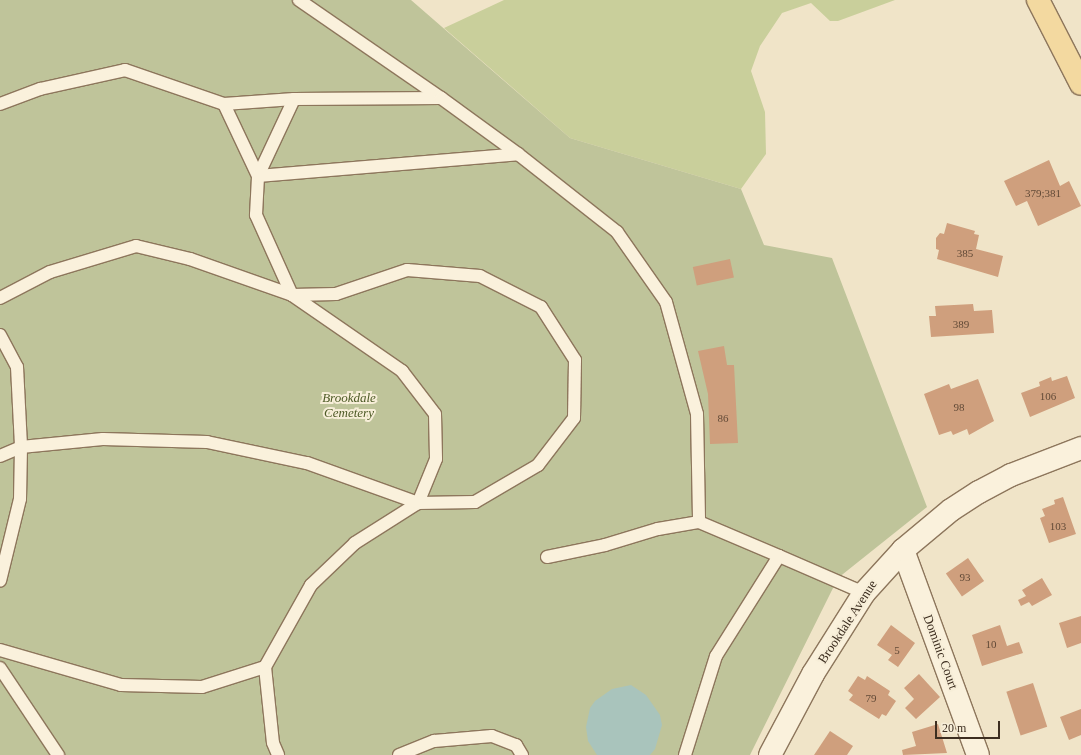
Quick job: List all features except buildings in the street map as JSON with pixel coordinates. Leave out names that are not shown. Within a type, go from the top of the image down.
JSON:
[{"type":"main road","points":[[1038,0],[1081,84]]},
{"type":"street","name":"Brookdale Avenue","points":[[770,755],[824,656],[864,593],[903,550],[951,510],[979,492],[1012,475],[1081,448]]},
{"type":"street","name":"Dominic Court","points":[[903,550],[978,755]]},
{"type":"lane","points":[[299,0],[441,98],[518,154],[617,232],[666,302],[696,414],[699,522]]},
{"type":"lane","points":[[0,104],[40,89],[126,70],[224,104],[294,99],[441,98]]},
{"type":"lane","points":[[292,295],[256,215],[258,176],[294,99]]},
{"type":"lane","points":[[224,104],[258,176]]},
{"type":"lane","points":[[258,176],[518,154]]},
{"type":"lane","points":[[0,298],[50,272],[136,246],[190,259],[292,295],[402,371],[435,414],[436,459],[418,503],[355,542],[311,585],[265,667],[273,743],[278,755]]},
{"type":"lane","points":[[0,456],[21,447],[103,439],[207,442],[307,463],[418,503],[475,502],[538,465],[574,418],[575,360],[541,307],[480,276],[407,270],[336,294],[292,295]]},
{"type":"lane","points":[[0,335],[17,367],[21,447],[20,499],[0,581]]},
{"type":"lane","points":[[547,557],[605,545],[658,529],[699,522],[864,593]]},
{"type":"lane","points":[[685,755],[716,656],[779,556]]},
{"type":"lane","points":[[0,650],[121,685],[202,687],[265,667]]},
{"type":"lane","points":[[0,668],[58,755]]},
{"type":"lane","points":[[399,755],[434,741],[492,736],[516,745],[522,755]]},
{"type":"green space","name":"Brookdale Cemetery","points":[[0,0],[411,0],[570,138],[741,189],[764,245],[832,258],[927,507],[838,578],[750,755],[0,755]]},
{"type":"green space","points":[[504,0],[895,0],[838,21],[830,21],[811,3],[782,13],[760,46],[751,71],[765,112],[766,154],[741,189],[570,138],[444,28]]},
{"type":"water","points":[[631,685],[646,695],[660,715],[662,725],[655,749],[650,755],[597,755],[588,741],[586,727],[590,708],[595,701],[612,689]]}]
